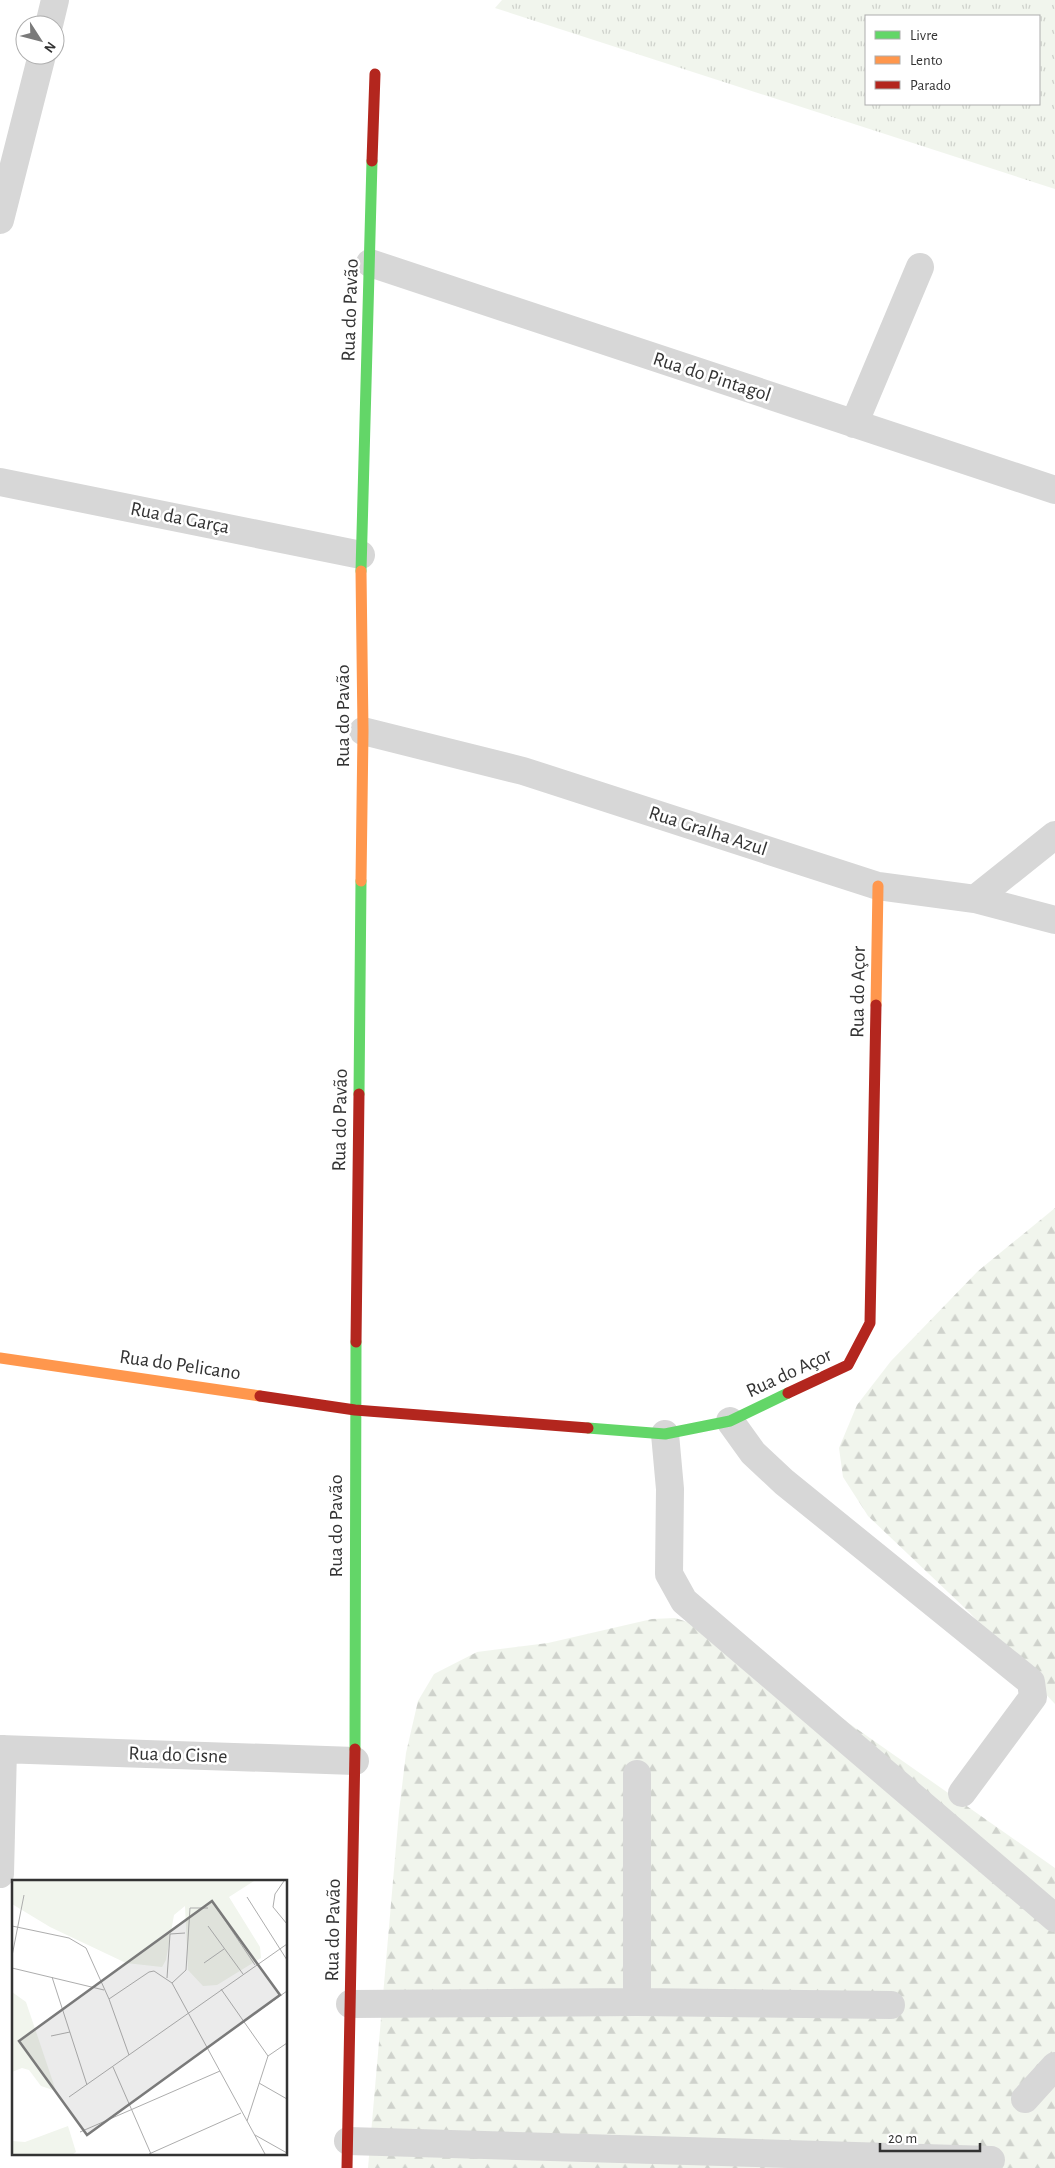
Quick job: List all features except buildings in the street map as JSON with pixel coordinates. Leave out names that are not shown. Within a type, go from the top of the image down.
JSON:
[{"type":"street","points":[[51,15],[55,0]]},
{"type":"street","points":[[0,220],[39,65]]},
{"type":"street","name":"Rua do Pavão","points":[[347,2168],[355,1762],[355,1410],[363,731],[361,555],[375,74]]},
{"type":"street","name":"Rua do Pintagol","points":[[370,263],[1055,490]]},
{"type":"street","points":[[854,424],[920,267]]},
{"type":"street","name":"Rua da Garça","points":[[0,482],[361,555]]},
{"type":"street","name":"Rua Gralha Azul","points":[[363,731],[523,771],[878,886],[975,900],[1055,920]]},
{"type":"street","points":[[975,900],[1055,835]]},
{"type":"street","name":"Rua do Açor","points":[[355,1410],[665,1434],[730,1421],[848,1365],[870,1323],[878,886]]},
{"type":"street","name":"Rua do Pelicano","points":[[0,1358],[355,1410]]},
{"type":"street","points":[[730,1421],[753,1453],[784,1482],[1032,1682],[1034,1697],[962,1793]]},
{"type":"street","points":[[665,1434],[670,1489],[669,1574],[684,1601],[1055,1918]]},
{"type":"street","points":[[0,1874],[1,1749]]},
{"type":"street","name":"Rua do Cisne","points":[[1,1749],[355,1762]]},
{"type":"street","points":[[637,1774],[637,2002]]},
{"type":"street","points":[[350,2004],[637,2002],[891,2005]]},
{"type":"street","points":[[1026,2099],[1055,2066]]},
{"type":"street","points":[[348,2141],[991,2160]]},
{"type":"green space","points":[[502,0],[1055,0],[1055,189],[495,8]]},
{"type":"green space","points":[[1055,1208],[1055,1704],[969,1612],[868,1516],[843,1477],[839,1448],[857,1405],[891,1361],[978,1271]]},
{"type":"green space","points":[[675,1618],[731,1636],[830,1710],[1055,1868],[1055,2168],[368,2168],[399,1812],[406,1753],[418,1701],[434,1674],[477,1652],[548,1643],[652,1619]]},
{"type":"traffic: fast","points":[[361,571],[372,161]]},
{"type":"traffic: fast","points":[[359,1094],[361,881]]},
{"type":"traffic: fast","points":[[355,1749],[356,1342]]},
{"type":"traffic: fast","points":[[588,1428],[665,1434],[730,1421],[788,1393]]},
{"type":"traffic: slow","points":[[361,571],[363,731],[361,881]]},
{"type":"traffic: slow","points":[[876,1005],[878,886]]},
{"type":"traffic: slow","points":[[0,1358],[260,1396]]},
{"type":"traffic: jam","points":[[372,161],[375,74]]},
{"type":"traffic: jam","points":[[788,1393],[848,1365],[870,1323],[876,1005]]},
{"type":"traffic: jam","points":[[356,1342],[359,1094]]},
{"type":"traffic: jam","points":[[260,1396],[355,1410],[588,1428]]},
{"type":"traffic: jam","points":[[347,2168],[355,1749]]}]
